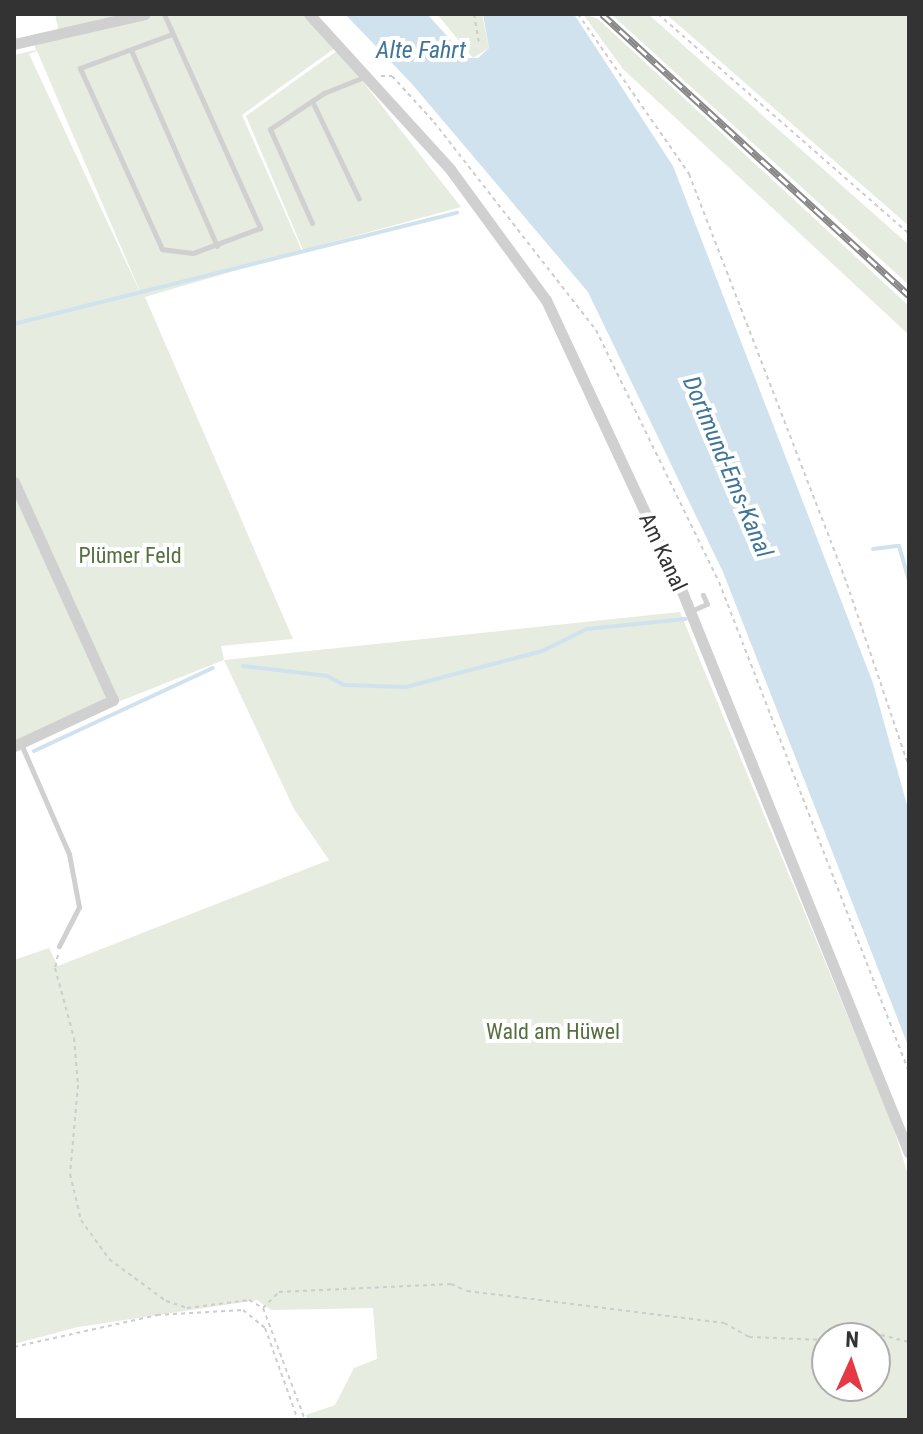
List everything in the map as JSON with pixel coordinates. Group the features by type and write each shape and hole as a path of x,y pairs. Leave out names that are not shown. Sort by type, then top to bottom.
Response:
{"street":[{"path":"14,44 145,14"},
{"name":"Am Kanal","path":"309,14 450,169 546,300 690,611 909,1153"},
{"path":"14,482 113,700 17,745"}],"lane":[{"path":"164,14 260,228 193,253 162,249 80,68 172,34"},
{"path":"131,50 217,246"},
{"path":"312,223 270,129 365,76"},
{"path":"313,103 359,199"},
{"path":"690,611 707,604 703,595"},
{"path":"17,745 69,854 79,907 59,946"}],"path":[{"path":"474,14 479,43"},
{"path":"578,14 689,174 847,584 909,767"},
{"path":"658,14 909,234"},
{"path":"365,76 392,76 398,82 483,181 596,330 726,598 909,1072"},
{"path":"707,604 726,598"},
{"path":"59,946 55,968 74,1038 78,1085 70,1174 81,1220 109,1259 150,1291 187,1308 249,1300 263,1308 305,1420"},
{"path":"263,1308 279,1292 451,1284 467,1291 724,1323 749,1337 811,1339"},
{"path":"187,1308 191,1315"},
{"path":"14,1347 78,1329 157,1315 243,1310 255,1315 265,1328 298,1420"}],"green space":[{"name":"Plümer Feld","path":"55,14 307,14 335,48 242,115 302,251 145,297 293,639 221,646 224,660 14,743 14,55 36,50 32,39 59,32","holes":["37,51 139,289 139,290 29,54"]},
{"path":"437,14 482,14 489,48 473,58"},
{"path":"583,14 598,19 909,306 909,335 623,69"},
{"path":"611,14 648,14 909,245 909,285"},
{"path":"666,14 909,14 909,226"},
{"path":"338,50 461,207 303,250 246,116"},
{"name":"Wald am Hüwel","path":"680,612 892,1123 909,1178 909,1420 308,1420 306,1415 335,1405 354,1368 377,1359 373,1308 271,1310 257,1300 78,1327 14,1344 14,960 49,948 58,966 329,860 294,809 224,660"}],"water":[{"path":"345,14 427,14 467,58 478,58 489,48 483,14 574,14 673,166 873,683 909,812 909,1048 723,572 588,292 412,84"}],"waterway":[{"path":"14,324 457,213"},
{"path":"873,549 899,546 909,580"},
{"path":"243,666 327,676 344,685 406,687 542,651 587,629 685,619"},
{"path":"34,751 213,668"}],"railway":[{"path":"602,14 909,295"}],"water label":[{"name":"Alte Fahrt","path":"421,51"},
{"name":"Dortmund-Ems-Kanal","path":"727,467"}]}
